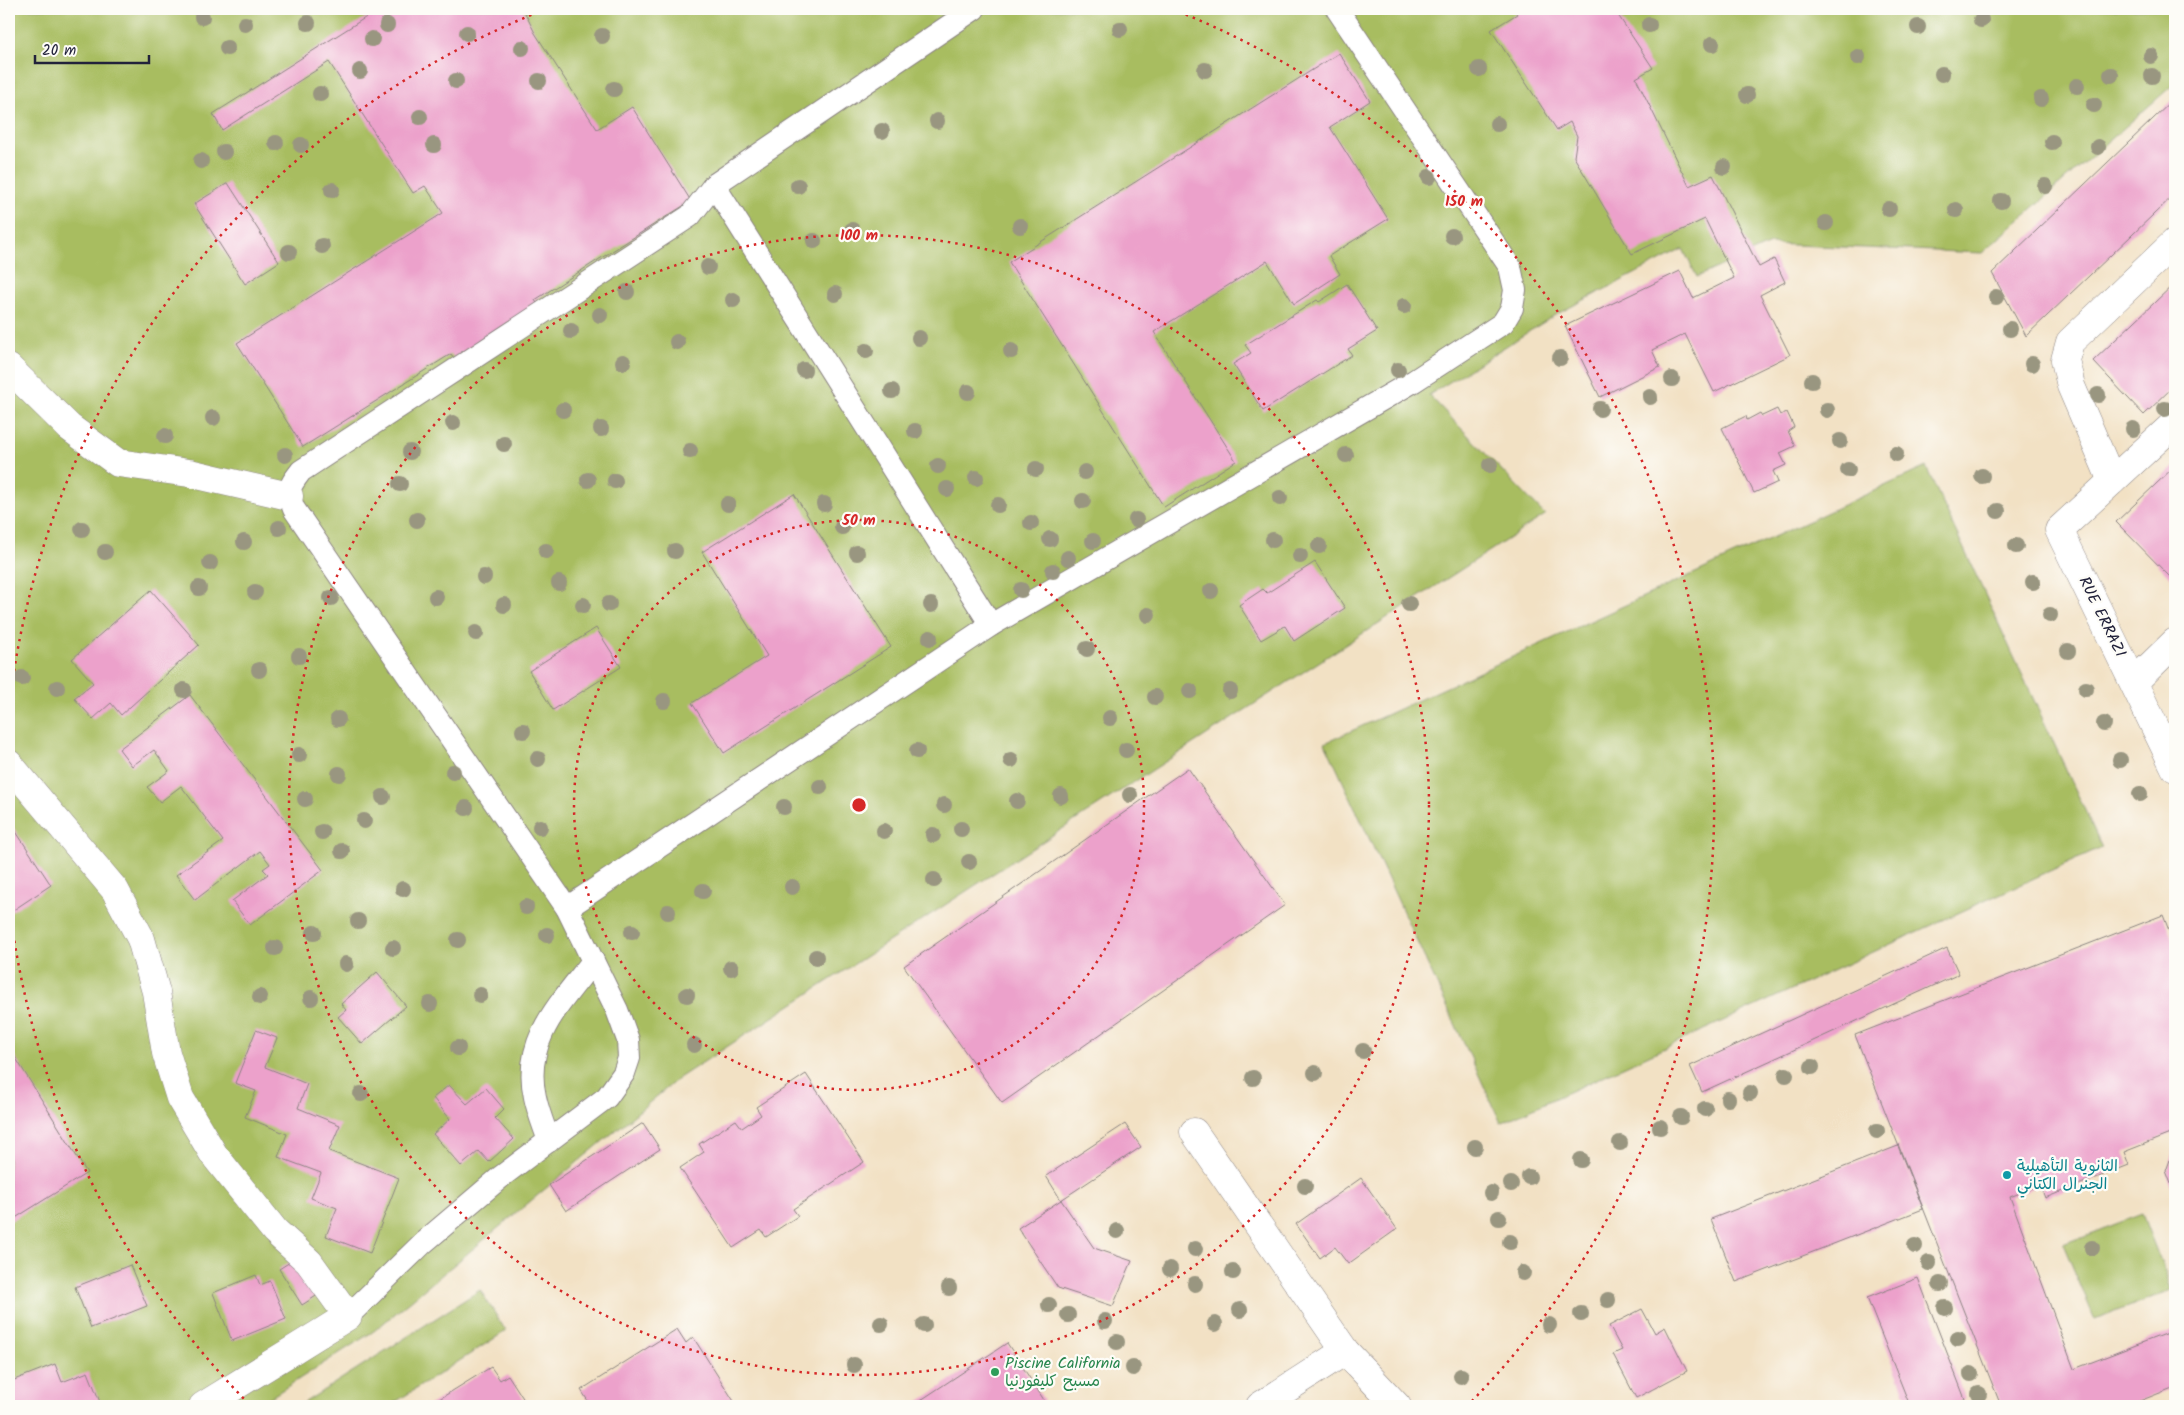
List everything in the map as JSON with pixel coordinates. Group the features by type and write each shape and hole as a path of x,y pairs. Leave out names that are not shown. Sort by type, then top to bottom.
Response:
{"street":[{"path":"2112,481 2071,386 2064,360 2070,342 2175,242"},
{"path":"9,368 70,427 118,463 189,473 289,496"},
{"name":"RUE ERRAZI","path":"2175,423 2060,530 2175,768"},
{"path":"2134,682 2175,642"},
{"path":"9,764 115,890 141,939 156,992 166,1053 180,1098 214,1155 275,1231 308,1262 348,1316 203,1406"},
{"path":"1194,1132 1345,1351 1397,1406"},
{"path":"1260,1406 1345,1351"}],"lane":[{"path":"348,1316 423,1243 502,1176 606,1097 624,1073 629,1058 628,1040 617,1010 567,908 294,509 289,496 290,485 301,471 690,216 714,185 974,9"},
{"path":"567,908 991,626 1414,381 1503,323 1512,308 1515,290 1510,266 1337,9"},
{"path":"714,185 991,626"},
{"path":"549,1141 535,1096 532,1067 536,1045 552,1015 593,961"}],"green space":[{"path":"9,9 2175,9 2175,83 1982,253 1770,244 1697,277 1683,249 1555,315 1429,395 1545,515 679,1078 374,1331 257,1406 9,1406"},
{"path":"1926,467 2102,847 1501,1123 1325,743"},
{"path":"2142,1214 2172,1290 2095,1320 2063,1244"},
{"path":"480,1290 506,1331 389,1406 299,1406"}],"building":[{"path":"379,9 523,9 535,33 597,129 632,107 691,201 535,300 538,305 454,358 451,354 303,447 237,343 443,213 425,186 413,193 329,62 222,130 213,114"},
{"path":"1513,9 1614,9 1653,68 1636,78 1689,186 1713,175 1759,267 1774,259 1785,282 1760,295 1790,355 1714,392 1685,334 1652,350 1660,367 1600,397 1565,326 1680,271 1693,298 1734,278 1705,219 1632,254 1574,157 1577,136 1570,122 1557,130 1491,30 1517,14"},
{"path":"1339,53 1370,101 1330,127 1388,219 1329,256 1340,274 1294,304 1267,261 1154,332 1236,461 1164,507 1009,262"},
{"path":"2175,98 2175,194 2026,336 1992,273"},
{"path":"228,183 279,262 245,284 194,204"},
{"path":"2175,283 2175,385 2144,415 2093,361"},
{"path":"1347,284 1377,331 1348,349 1352,355 1263,411 1233,364 1251,353 1245,345 1317,300 1319,302"},
{"path":"1777,409 1780,415 1787,412 1794,427 1788,431 1795,446 1780,453 1786,465 1773,471 1778,482 1754,493 1722,428 1746,416 1747,420 1760,413 1762,416"},
{"path":"2175,466 2175,572 2170,577 2116,522"},
{"path":"794,494 891,647 724,753 692,703 767,656 702,552"},
{"path":"1315,562 1345,608 1294,641 1285,626 1261,640 1239,605 1263,589 1267,593"},
{"path":"151,590 199,645 121,715 111,703 93,719 74,698 93,683 72,659"},
{"path":"596,628 621,667 553,710 529,671"},
{"path":"190,695 323,870 250,925 232,901 268,874 263,869 270,864 260,851 195,900 176,875 223,841 181,786 160,802 147,787 169,771 154,750 132,766 119,749"},
{"path":"1188,768 1285,905 1002,1103 904,966"},
{"path":"9,821 51,885 9,913"},
{"name":"الثانوية التأهيلية الجنرال الكتاني","path":"2163,915 2175,946 2175,1132 2124,1152 2129,1165 2045,1198 2040,1185 2010,1197 2074,1369 2175,1330 2175,1387 2127,1406 2089,1406 2088,1404 2083,1406 2001,1406 1855,1035"},
{"path":"1947,948 1959,974 1702,1092 1690,1066"},
{"path":"377,972 406,1006 362,1044 338,1017 346,1010 341,1004"},
{"path":"256,1030 277,1038 265,1067 307,1084 298,1108 340,1125 329,1151 399,1178 370,1253 326,1236 337,1208 311,1198 321,1173 278,1157 287,1134 245,1117 256,1091 235,1083"},
{"path":"9,1047 87,1173 9,1222"},
{"path":"806,1074 864,1162 793,1209 798,1216 766,1237 761,1230 733,1248 680,1168 704,1152 699,1144 736,1120 742,1128 761,1115 756,1107"},
{"path":"449,1085 467,1104 486,1088 504,1109 495,1118 514,1139 489,1162 479,1151 461,1166 433,1134 450,1119 433,1098"},
{"path":"643,1123 660,1149 566,1211 549,1185"},
{"path":"1125,1124 1141,1147 1061,1200 1046,1176"},
{"path":"1898,1146 1923,1209 1736,1282 1711,1219"},
{"name":"الثانوية التأهيلية الجنرال الكتاني","path":"2175,1146 2175,1194 2166,1171"},
{"path":"1361,1178 1397,1229 1348,1264 1335,1247 1320,1258 1296,1224"},
{"path":"1061,1200 1094,1248 1132,1261 1113,1306 1058,1288 1018,1228"},
{"path":"298,1257 321,1293 302,1305 279,1269"},
{"path":"130,1265 147,1306 91,1328 75,1287"},
{"path":"256,1275 260,1285 270,1281 286,1319 232,1341 213,1293"},
{"path":"1918,1278 1965,1399 1950,1406 1910,1406 1867,1298"},
{"path":"1642,1309 1655,1333 1665,1327 1687,1371 1636,1398 1613,1354 1622,1350 1609,1326"},
{"path":"677,1329 686,1343 693,1337 737,1406 585,1406 590,1404 581,1390"},
{"name":"Piscine California مسبح كليفورنيا","path":"1007,1343 1044,1400 1035,1406 912,1406"},
{"path":"55,1364 62,1382 88,1372 100,1402 89,1406 9,1406 9,1382"},
{"path":"491,1367 500,1380 508,1375 528,1406 428,1406"}],"place":[{"name":"الثانوية التأهيلية الجنرال الكتاني","path":"2007,1175"},
{"name":"Piscine California مسبح كليفورنيا","path":"995,1372"}]}
